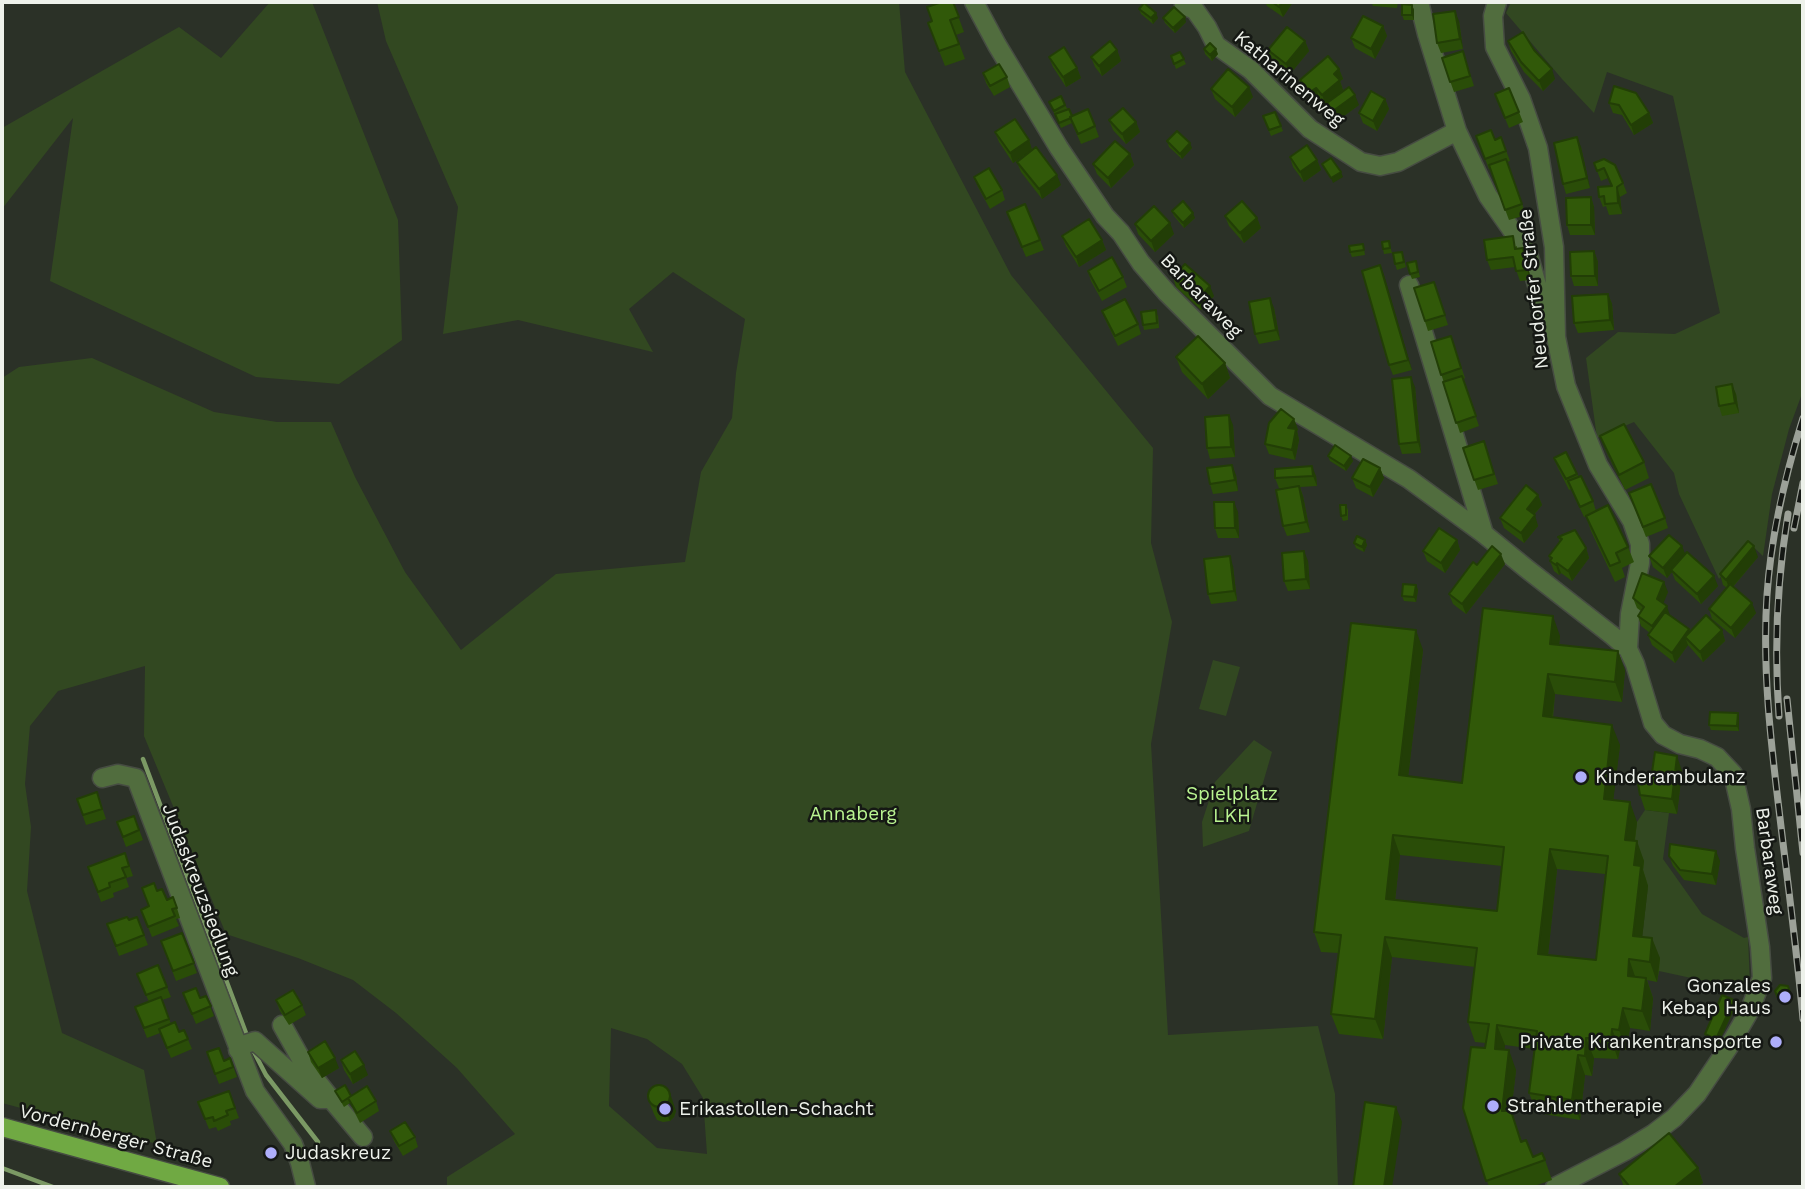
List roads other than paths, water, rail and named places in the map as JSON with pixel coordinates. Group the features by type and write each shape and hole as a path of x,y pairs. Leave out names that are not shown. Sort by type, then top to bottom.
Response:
{"main road":[{"name":"Vordernberger Straße","path":"2,1127 220,1187"}],"street":[{"name":"Barbaraweg","path":"974,2 1059,148 1105,216 1167,293 1270,396 1409,479 1484,534 1628,649 1653,723 1663,735 1717,757 1733,774 1741,809 1760,947 1762,978 1750,1010 1698,1094 1674,1118 1644,1140 1555,1187"},
{"path":"1419,2 1457,131 1488,196 1528,253 1542,303 1556,337"},
{"name":"Neudorfer Straße","path":"1497,2 1493,16 1495,47 1521,99 1538,148 1555,247 1556,337 1566,386 1598,465 1632,521 1640,544 1640,563 1630,614 1628,649"},
{"name":"Katharinenweg","path":"1184,5 1195,10 1216,45 1251,70 1310,129 1361,162 1380,166 1398,162 1457,131"},
{"path":"1409,285 1484,534"},
{"name":"Judaskreuzsiedlung","path":"102,778 118,774 136,778 245,1046 255,1091 293,1144 306,1187"},
{"name":"Judaskreuzsiedlung","path":"282,1025 305,1066 363,1137"},
{"name":"Judaskreuzsiedlung","path":"245,1046 320,1099 331,1099"}],"waterway":[{"path":"143,759 246,1033"},
{"path":"254,1052 266,1075 318,1142"},
{"path":"2,1168 53,1187"}],"railway":[{"path":"1803,418 1775,527 1766,623 1771,734 1803,1019"},
{"path":"1794,528 1803,483"},
{"path":"1779,716 1778,615 1788,514"},
{"path":"1787,699 1803,853"}],"place":[{"name":"Kinderambulanz","path":"1581,777"},
{"name":"Gonzales Kebap Haus","path":"1785,997"},
{"name":"Private Krankentransporte","path":"1776,1042"},
{"name":"Strahlentherapie","path":"1493,1106"},
{"name":"Erikastollen-Schacht","path":"665,1109"},
{"name":"Judaskreuz","path":"271,1153"}],"park label":[{"name":"Spielplatz LKH","path":"1232,805"},
{"name":"Annaberg","path":"853,814"}]}
